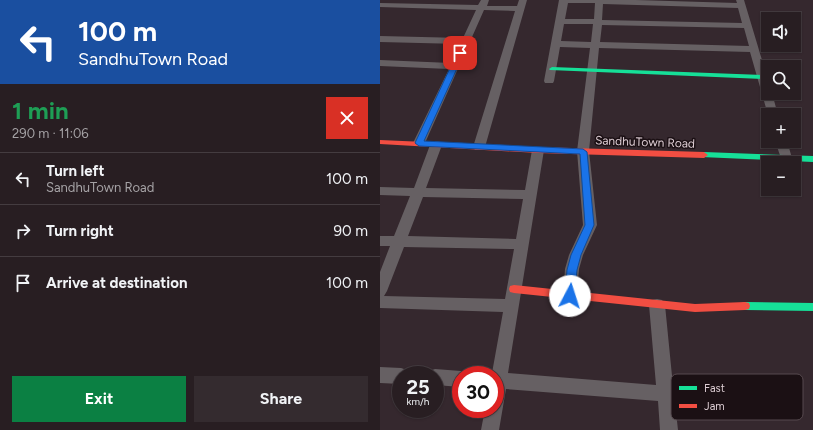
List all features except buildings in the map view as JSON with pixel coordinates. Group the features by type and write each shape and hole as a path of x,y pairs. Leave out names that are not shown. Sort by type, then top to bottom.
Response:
{"street":[{"path":"549,81 564,0 741,3 761,70"},
{"path":"570,296 572,270 576,255 590,225 583,152 599,1"},
{"path":"380,4 522,4 479,147"},
{"path":"419,143 483,4"},
{"path":"560,21 748,26"},
{"path":"380,38 466,41"},
{"path":"556,44 755,50"},
{"path":"380,63 455,66"},
{"path":"552,69 761,77"},
{"name":"SandhuTown Road","path":"380,142 583,152 761,157"},
{"path":"380,291 436,145"},
{"path":"500,366 512,306 538,150"},
{"name":"SandhuTown Road","path":"801,159 813,159"},
{"path":"380,191 531,195"},
{"path":"380,241 522,244"},
{"path":"514,288 570,296 696,308 750,306 813,307"},
{"path":"380,302 512,306"},
{"path":"657,305 669,430"},
{"path":"380,375 392,376"},
{"path":"504,381 671,395"},
{"path":"490,430 492,418"}],"traffic: fast":[{"path":"552,69 761,77"},
{"path":"704,155 813,159"},
{"path":"745,306 813,307"}],"traffic: jam":[{"path":"380,142 538,150 704,155"},
{"path":"514,289 695,308 745,306"}],"route":[{"path":"460,53 419,143 583,152 590,225 576,255 572,270 570,296"}]}
